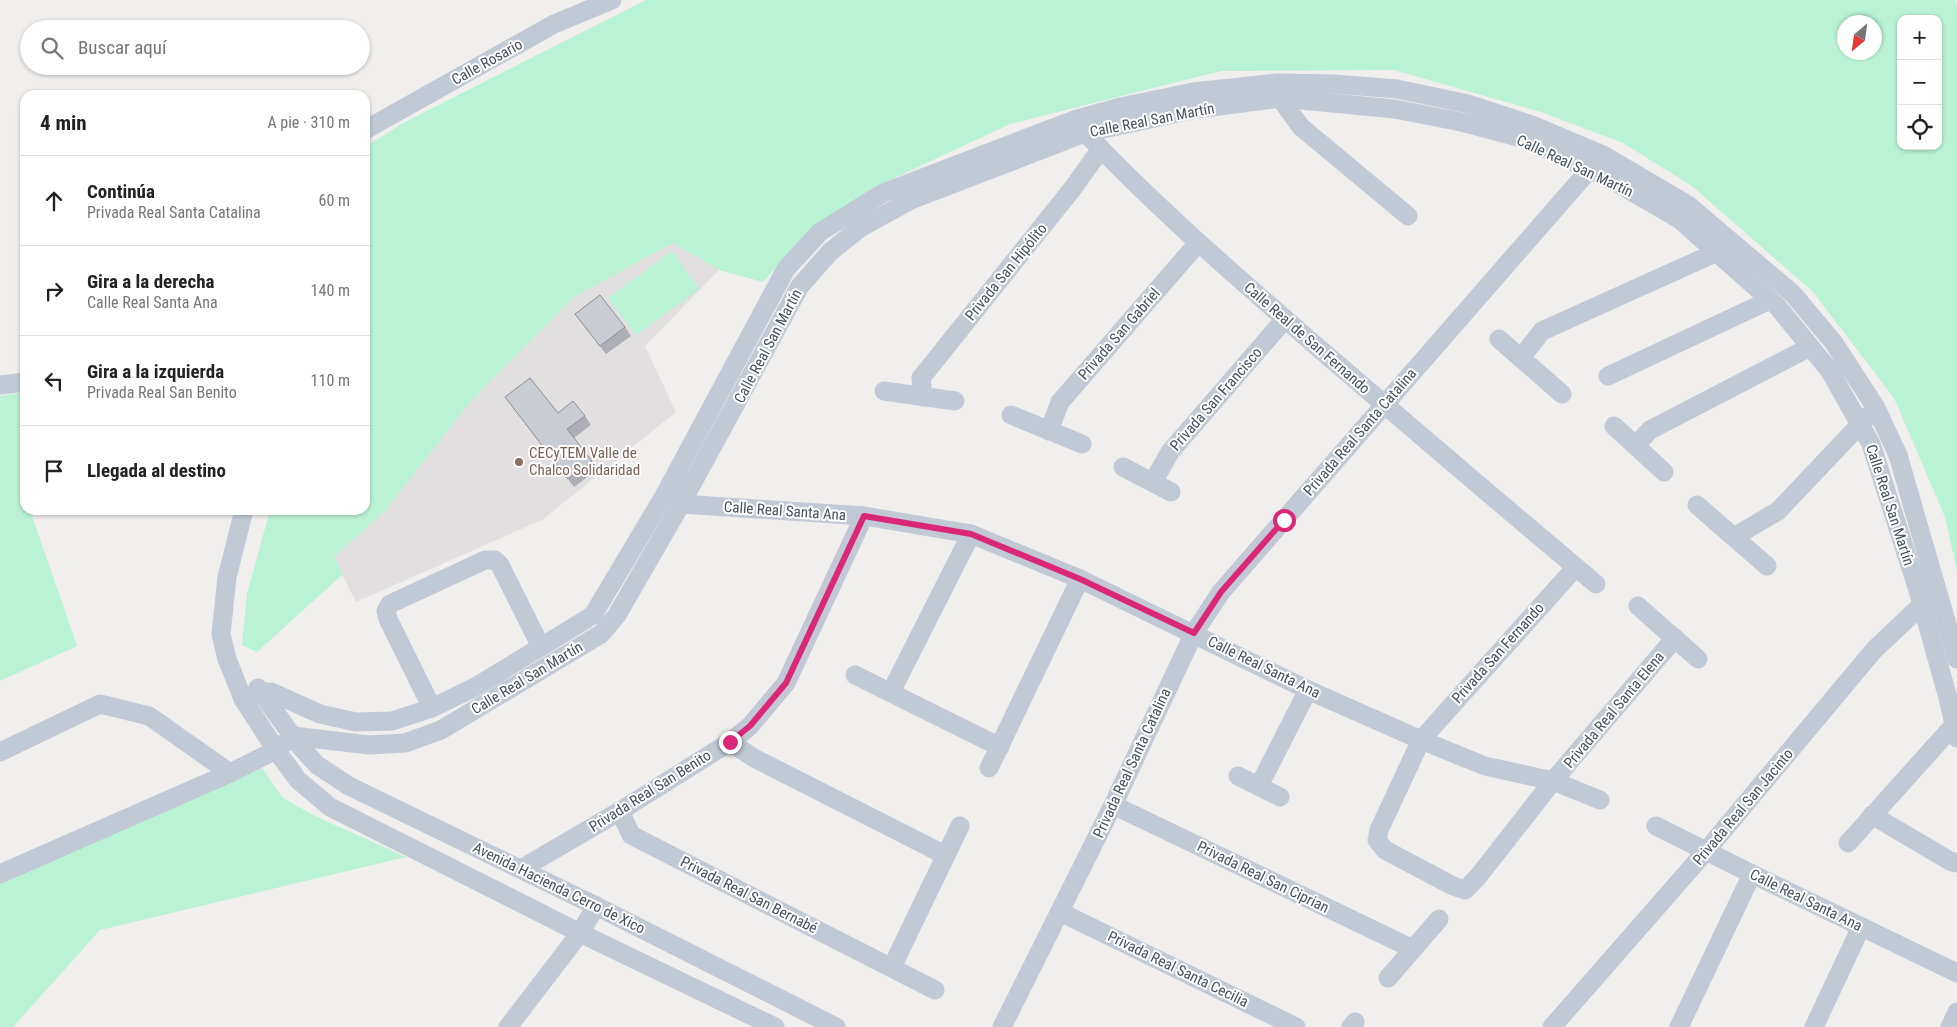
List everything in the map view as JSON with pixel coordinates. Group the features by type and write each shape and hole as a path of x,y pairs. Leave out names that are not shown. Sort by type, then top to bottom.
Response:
{"street":[{"name":"Calle Rosario","path":"370,127 554,24 612,0"},
{"name":"Calle Real San Martín","path":"293,736 369,745 405,743 441,730 601,634 618,615 682,504 800,286 830,252 860,228 911,200 1080,127 1121,107 1193,92 1277,83 1334,84 1397,89 1468,104 1532,124 1603,154 1688,205 1793,294 1834,344 1876,408 1898,455 1957,658"},
{"name":"Calle Real San Martín","path":"261,692 271,692 320,714 356,722 392,721 432,708 475,687 541,648 593,614 664,496 786,269 820,232 883,193 1080,127 1280,98 1395,109 1461,122 1526,139 1617,183 1679,219 1777,306 1830,371 1871,444 1922,604 1948,698 1955,732"},
{"path":"1280,98 1302,127 1408,216"},
{"name":"Calle Real de San Fernando","path":"1080,127 1100,150 1198,243 1596,584"},
{"name":"Privada San Hipólito","path":"923,397 921,378 1073,188 1100,150"},
{"name":"Privada Real Santa Catalina","path":"1005,1026 1194,633 1221,592 1603,154"},
{"name":"Privada San Gabriel","path":"1049,431 1060,402 1198,243"},
{"path":"1521,358 1542,331 1717,252"},
{"path":"1608,376 1770,300"},
{"name":"Privada San Francisco","path":"1153,482 1170,452 1286,319"},
{"path":"1499,339 1562,394"},
{"path":"1636,445 1650,430 1810,347"},
{"path":"0,385 20,383"},
{"path":"884,391 954,401"},
{"path":"1734,537 1778,511 1876,408"},
{"path":"1010,415 1082,444"},
{"path":"1614,426 1664,472"},
{"path":"1123,467 1171,492"},
{"name":"Calle Real Santa Ana","path":"664,496 682,504 864,516 971,534 1080,579 1308,690 1421,740 1485,766 1553,781 1600,800"},
{"path":"1697,505 1768,566"},
{"name":"Avenida Hacienda Cerro de Xico","path":"243,515 227,577 221,634 227,659 243,699 298,780 330,807 580,933 775,1027"},
{"name":"Privada Real San Benito","path":"521,869 620,811 730,742 750,726 786,683 864,516"},
{"path":"891,692 971,534"},
{"path":"432,708 388,619 386,611 390,604 485,560 494,560 500,565 541,648"},
{"name":"Privada San Fernando","path":"1553,781 1477,878 1465,890 1453,886 1385,850 1377,840 1379,830 1421,740 1576,567"},
{"path":"989,768 1080,579"},
{"name":"Privada Real San Jacinto","path":"1552,1027 1706,851 1874,650 1938,591"},
{"path":"1638,606 1698,659"},
{"name":"Privada Real Santa Elena","path":"1553,781 1675,638"},
{"name":"Avenida Hacienda Cerro de Xico","path":"227,659 261,692 316,765 349,786 596,906 836,1027"},
{"path":"855,675 1000,747"},
{"path":"1259,786 1308,690"},
{"path":"243,699 261,692"},
{"path":"0,752 100,704 150,716 230,773"},
{"path":"1848,843 1955,732"},
{"path":"0,874 230,773 276,750 293,736"},
{"path":"730,742 754,758 945,855"},
{"path":"1238,776 1280,797"},
{"name":"Privada Real San Ciprian","path":"1113,804 1413,949"},
{"name":"Privada Real San Bernabé","path":"620,811 632,835 935,990"},
{"path":"1872,816 1950,861 1957,863"},
{"path":"892,967 960,826"},
{"name":"Calle Real Santa Ana","path":"1656,826 1957,973"},
{"path":"1679,1027 1752,874"},
{"path":"508,1027 580,933 596,906"},
{"name":"Privada Real Santa Cecilia","path":"1060,912 1296,1027"},
{"path":"1388,978 1439,919"},
{"path":"1814,1027 1861,927"},
{"path":"1950,1027 1957,1012"}],"shaded area":[{"name":"CECyTEM Valle de Chalco Solidaridad","path":"673,243 719,270 645,346 676,412 542,520 356,602 334,557 384,512 470,402 575,296"}],"green space":[{"path":"646,0 1955,0 1957,5 1957,571 1945,517 1894,398 1813,292 1692,186 1623,143 1541,112 1394,70 1221,71 1010,124 884,183 813,226 763,282 719,270 673,243 575,296 470,402 384,512 334,557 343,574 257,652 242,645 247,594 269,515 370,515 370,144 403,123"},
{"path":"672,251 699,289 636,335 608,298"},
{"path":"20,393 20,515 32,515 77,646 0,681 0,396"},
{"path":"262,768 283,798 315,816 406,857 100,930 13,1027 0,1027 0,880"}],"building":[{"path":"600,295 625,327 600,346 575,314"},
{"path":"530,378 558,413 573,401 585,416 567,429 592,461 568,479 505,397"}],"place":[{"name":"CECyTEM Valle de Chalco Solidaridad","path":"519,462"}],"route":[{"path":"730,742 750,726 786,683 864,516 971,534 1080,579 1194,633 1221,592 1284,520"}]}
